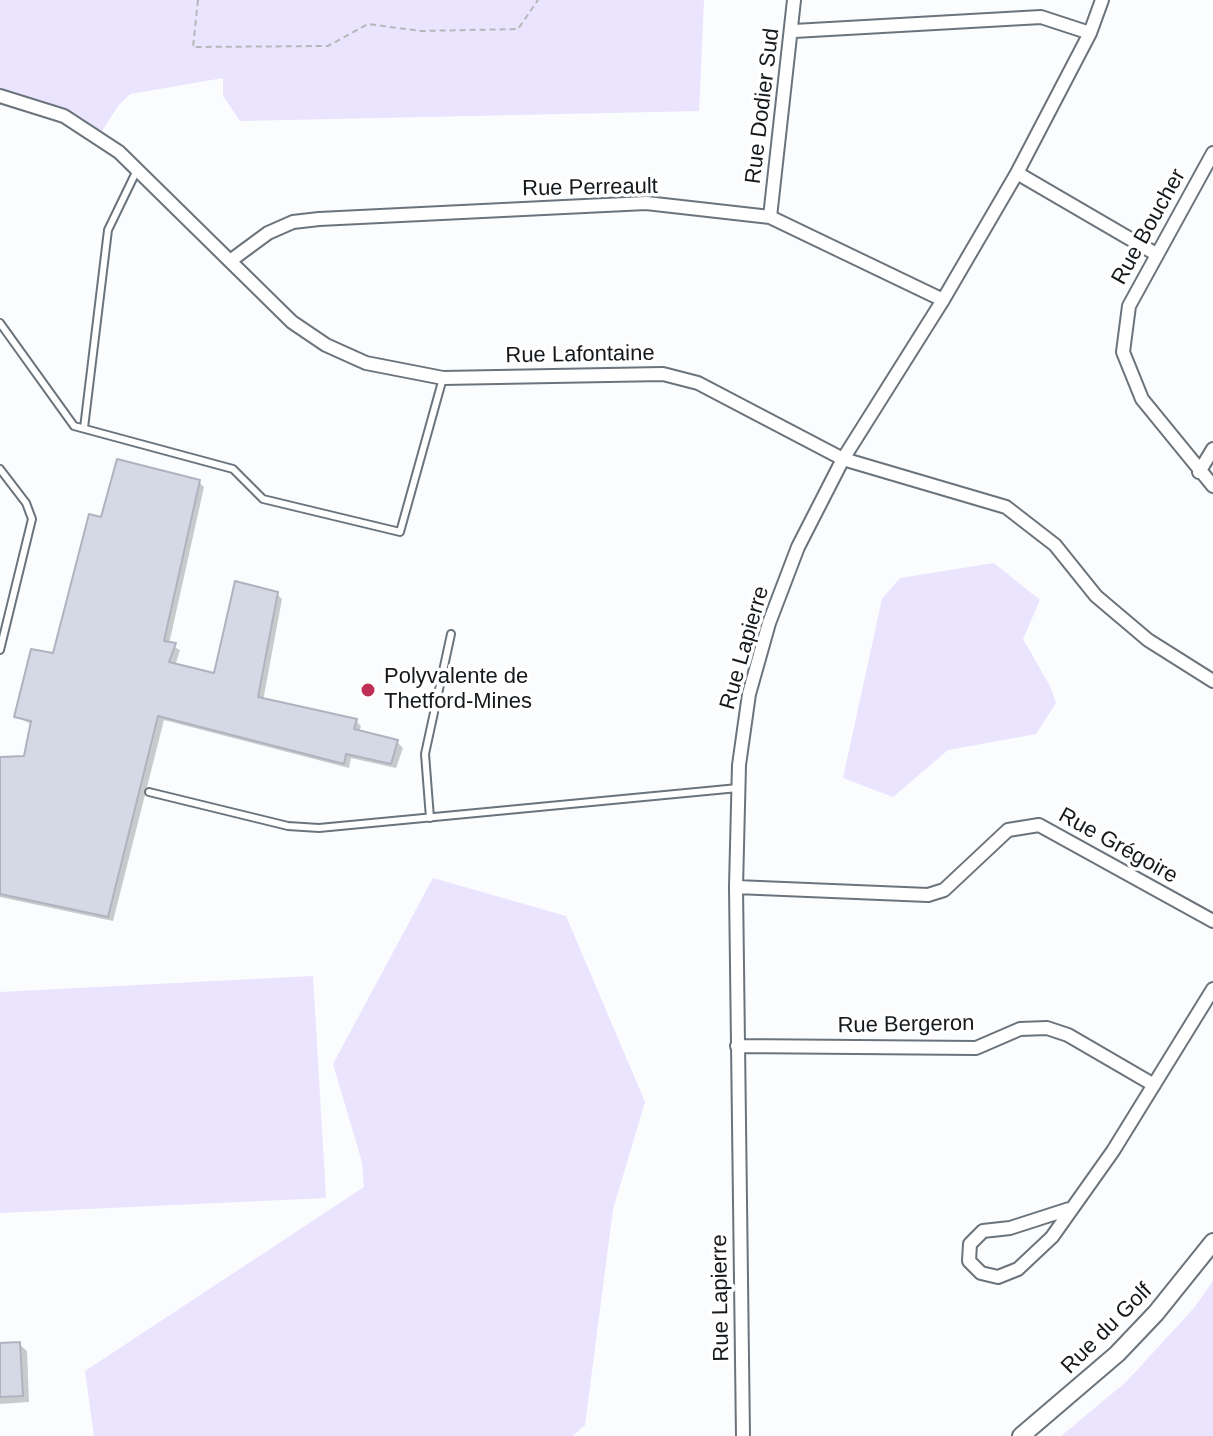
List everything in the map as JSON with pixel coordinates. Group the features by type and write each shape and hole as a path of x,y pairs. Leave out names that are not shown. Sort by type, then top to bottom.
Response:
{"street":[{"name":"Rue Dodier Sud","path":"770,217 794,31 794,0"},
{"name":"Rue Lapierre","path":"743,1436 736,887 738,788 749,694 769,623 798,547 843,459 943,300 1017,173 1090,33 1102,0"},
{"path":"794,31 1041,17 1090,33"},
{"name":"Rue Lafontaine","path":"0,96 64,116 98,137 137,170 292,322 326,345 378,367 443,378 663,374 726,395 843,459 1006,507 1055,545 1096,596 1148,640 1213,681"},
{"name":"Rue Boucher","path":"1213,153 1129,306 1123,352 1142,399 1213,486"},
{"path":"1017,173 1156,254"},
{"name":"Rue Perreault","path":"230,261 268,233 293,222 646,203 770,217 943,300"},
{"path":"1199,472 1213,449"},
{"name":"Rue Grégoire","path":"736,887 928,895 944,890 1008,830 1039,825 1213,921"},
{"path":"1069,1209 1010,1228 983,1231 970,1244 969,1261 981,1273 998,1277 1018,1269 1052,1237 1113,1151 1213,989"},
{"name":"Rue Bergeron","path":"737,1046 976,1048 1020,1029 1047,1028 1068,1035 1154,1085"},
{"name":"Rue du Golf","path":"1021,1436 1117,1354 1156,1313 1213,1242"}],"lane":[{"path":"84,428 108,230 137,170"},
{"path":"0,323 74,426 233,469 263,499 400,532 443,378"},
{"path":"0,469 26,503 32,519 0,650"},
{"path":"430,818 426,743 451,634"},
{"path":"149,792 288,826 319,828 738,788"}],"path":[{"path":"198,0 193,47 328,46 368,24 421,31 518,29 538,0"}],"shaded area":[{"path":"0,0 704,0 699,111 240,121 223,96 223,78 130,94 118,106 98,137 64,116 0,96"},
{"path":"994,563 1040,600 1023,639 1051,688 1056,703 1036,734 948,750 893,797 843,778 882,599 900,578"},
{"path":"433,878 566,916 645,1102 613,1209 585,1425 573,1436 94,1436 85,1371 364,1187 362,1162 333,1064"},
{"path":"313,976 326,1198 0,1213 0,992"},
{"path":"1213,1281 1213,1436 1061,1436 1127,1381 1194,1308"}],"building":[{"name":"Polyvalente de Thetford-Mines","path":"117,459 200,480 164,641 176,643 169,662 214,673 235,581 278,592 258,697 357,719 354,729 398,740 391,764 346,754 344,764 158,716 108,917 0,894 0,757 24,756 31,721 14,717 31,649 53,653 89,514 101,517"},
{"path":"20,1342 23,1396 0,1397 0,1343"}],"place":[{"name":"Polyvalente de Thetford-Mines","path":"368,690"}]}
